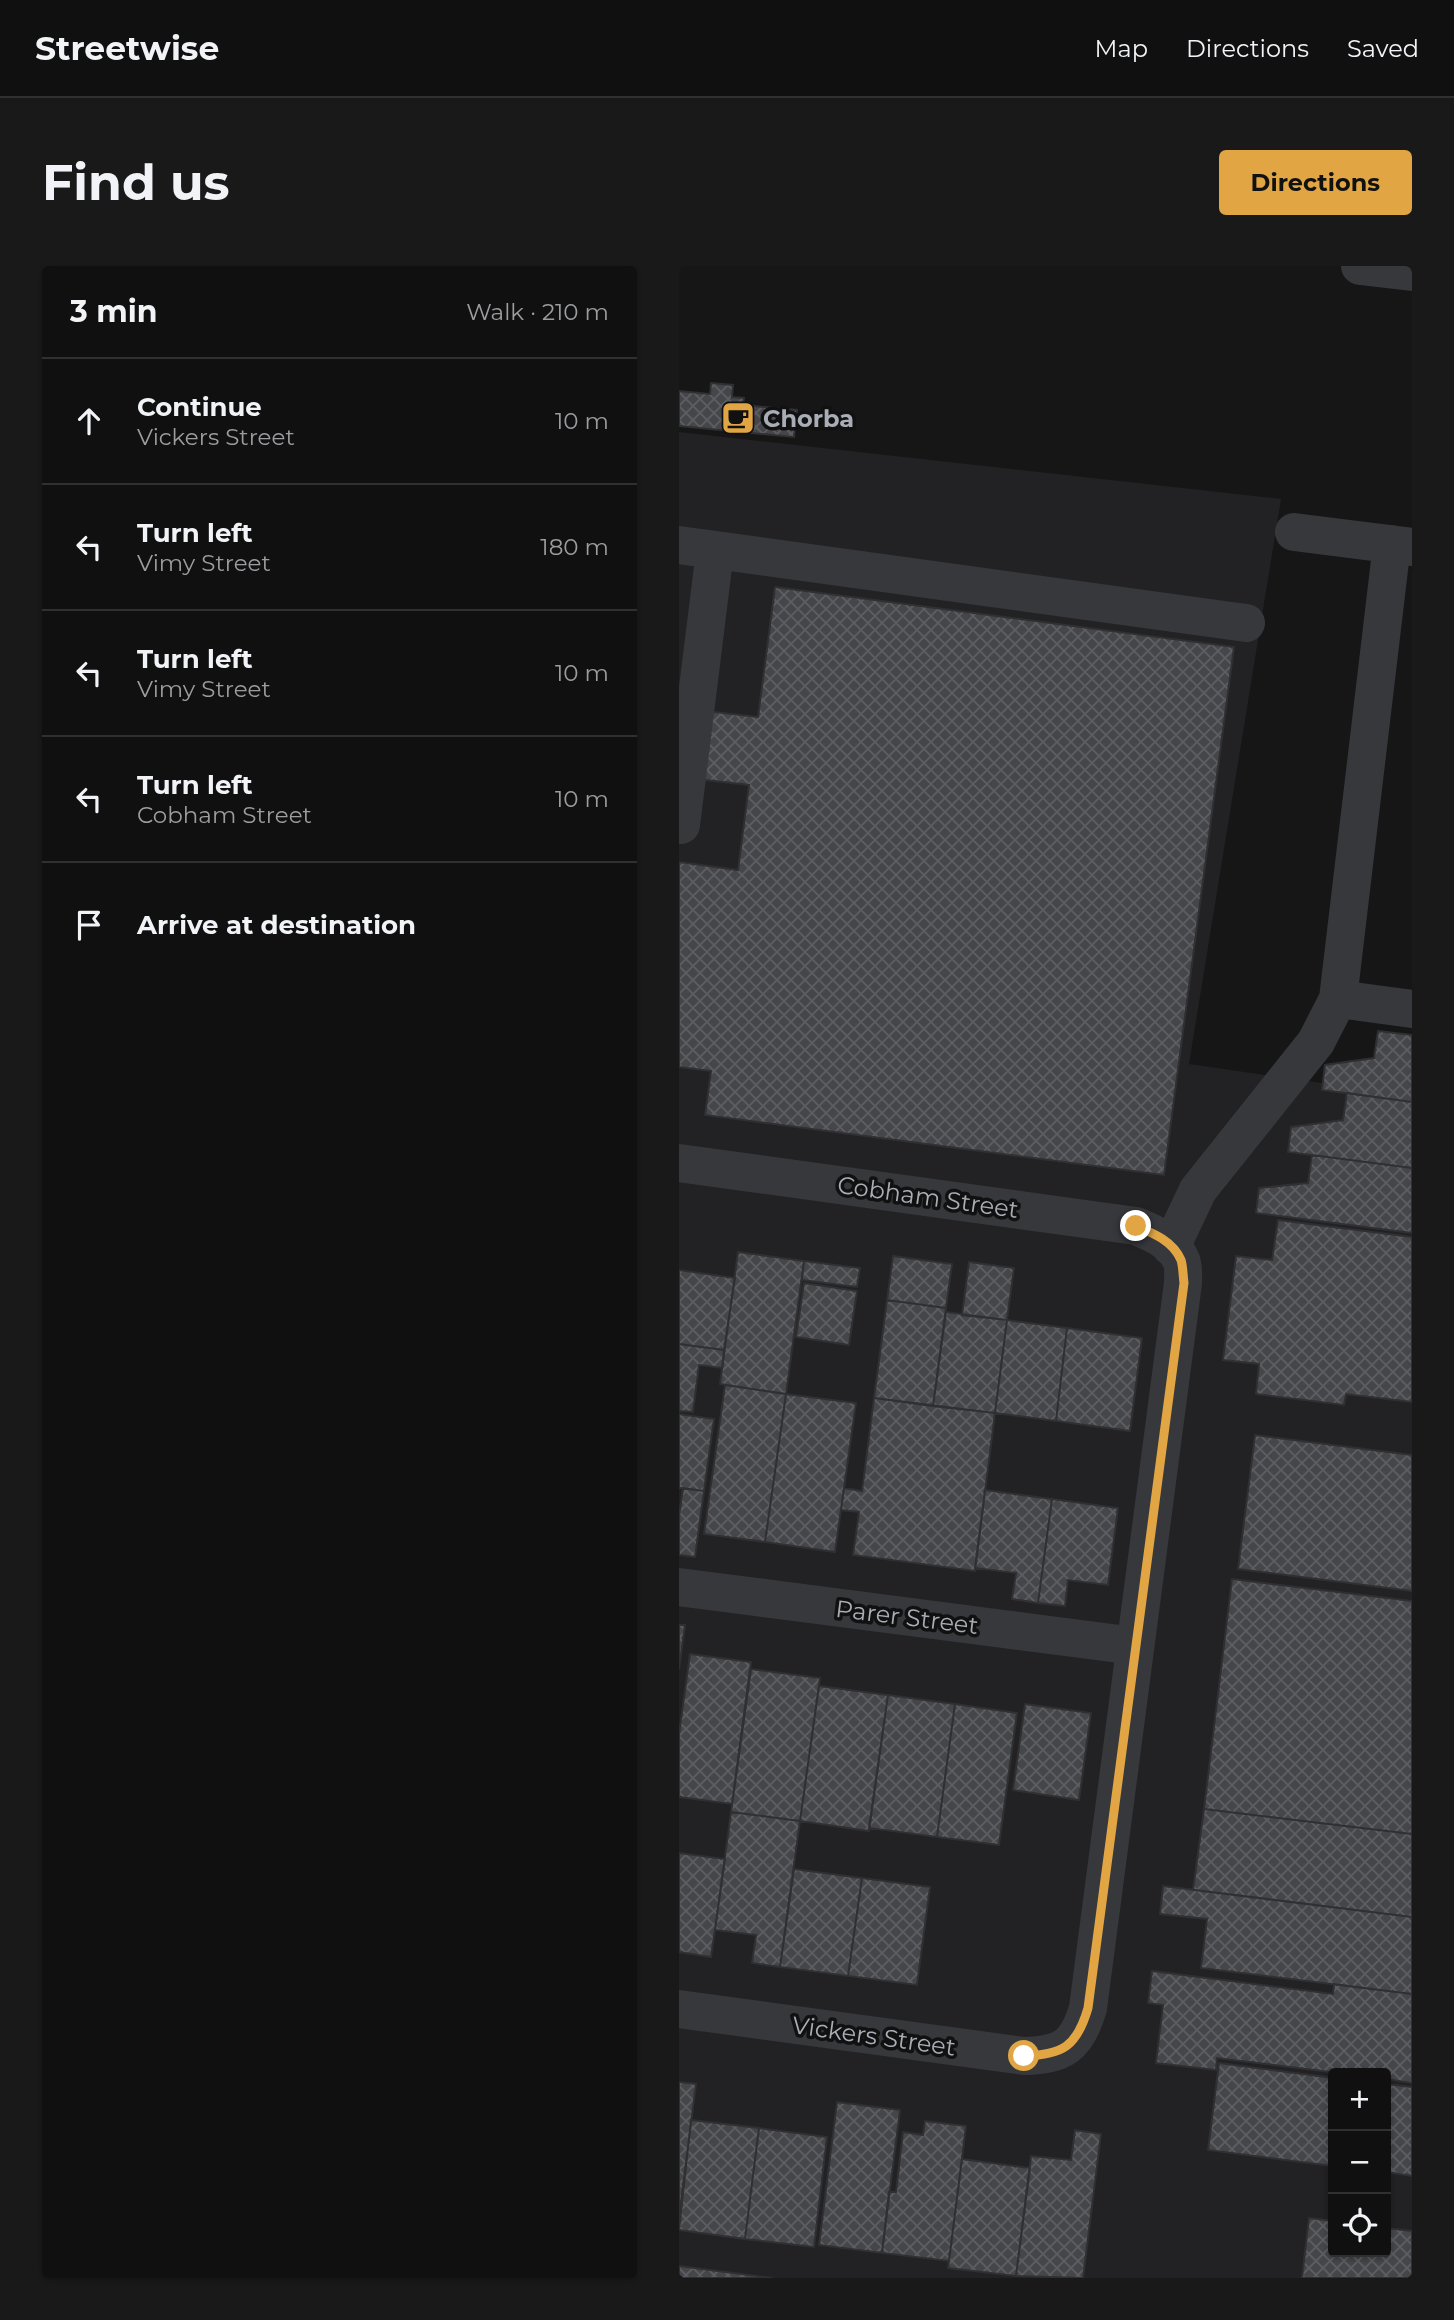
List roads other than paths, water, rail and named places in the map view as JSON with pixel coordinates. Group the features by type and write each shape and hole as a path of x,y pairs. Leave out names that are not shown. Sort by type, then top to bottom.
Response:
{"street":[{"path":"1360,266 1412,272"},
{"path":"1135,1646 1184,1283 1181,1260 1171,1247 1198,1190 1316,1042 1338,999 1402,546 1294,532"},
{"path":"679,824 681,825 697,548 1246,623"},
{"path":"1338,999 1412,1009"},
{"name":"Cobham Street","path":"679,1163 1136,1226 1160,1236 1171,1247"},
{"name":"Parer Street","path":"679,1587 1135,1646"},
{"name":"Vickers Street","path":"679,2009 1024,2056 1047,2056 1067,2048 1082,2029 1088,2008 1135,1646"}],"place":[{"name":"Chorba","path":"738,418"}]}
